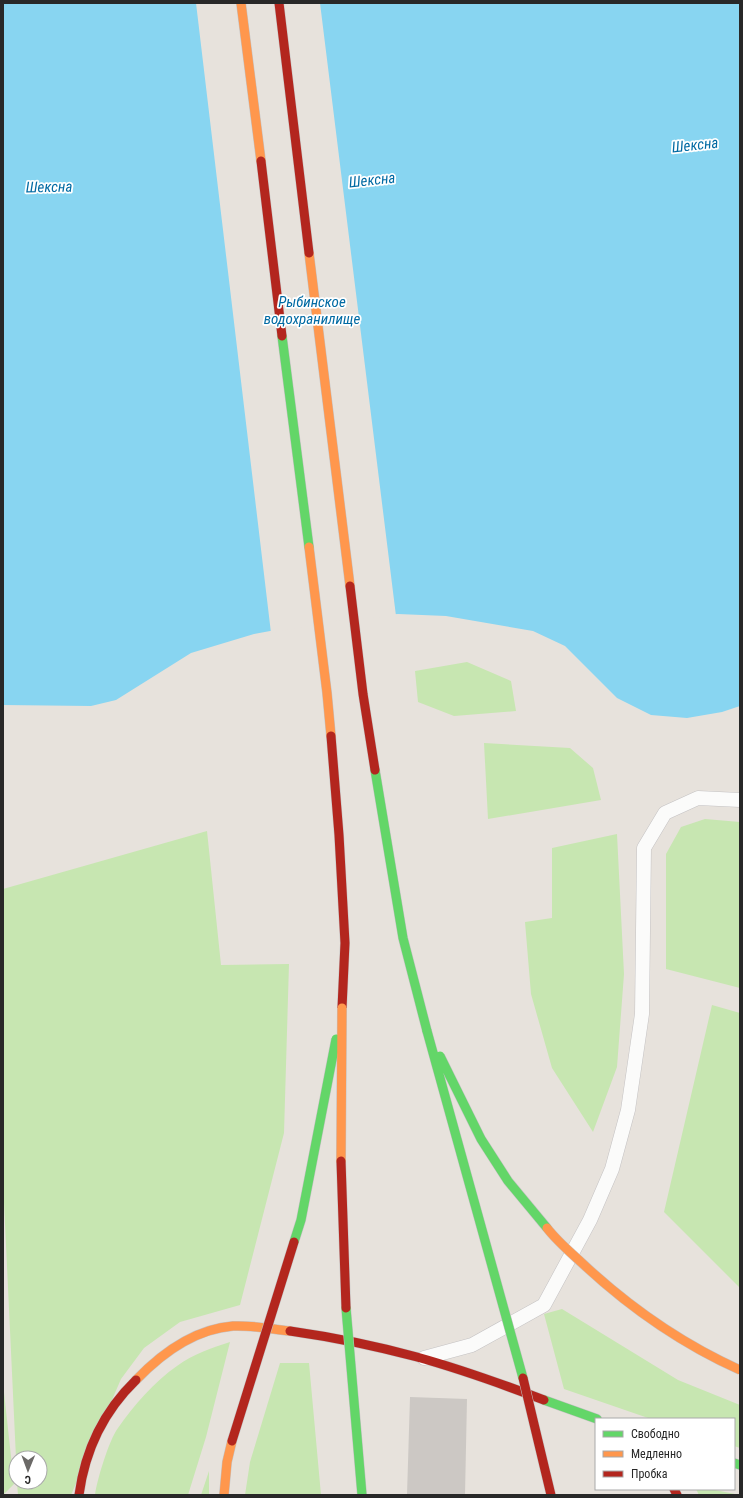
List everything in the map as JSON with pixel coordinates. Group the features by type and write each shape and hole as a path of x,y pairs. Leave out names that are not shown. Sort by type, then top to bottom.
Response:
{"main road":[{"path":"241,3 327,693 339,836 345,943 342,1008 341,1155 346,1304 362,1495"},
{"path":"279,3 363,694 384,832 403,938 427,1031 524,1380 551,1495"},
{"path":"224,1495 227,1462 232,1441 301,1220 342,1008"},
{"path":"427,1031 481,1140 508,1181 552,1235 597,1277 653,1322 709,1356 740,1370"},
{"path":"80,1495 81,1477 94,1437 108,1411 130,1385 165,1353 189,1338 218,1328 250,1326 305,1333 422,1358 492,1381 595,1418"}],"lane":[{"path":"422,1358 472,1345 544,1305 590,1220 609,1176 628,1110 642,1014 644,848 665,813 698,798 740,800"}],"green space":[{"path":"467,662 511,681 516,711 454,716 418,702 415,671"},
{"path":"484,743 570,748 593,768 601,800 488,819"},
{"path":"705,819 740,822 740,988 666,969 666,854 681,827"},
{"path":"207,831 221,965 289,964 284,1133 240,1305 180,1322 144,1348 121,1379 71,1495 18,1495 18,1490 48,1490 48,1450 16,1450 3,1181 3,889"},
{"path":"617,834 624,974 617,1067 593,1132 552,1068 531,994 525,922 552,918 552,848"},
{"path":"712,1005 740,1013 740,1288 664,1212"},
{"path":"562,1309 678,1380 740,1405 740,1448 735,1446 735,1418 648,1418 564,1389 544,1314"},
{"path":"230,1342 206,1437 188,1495 95,1495 101,1470 111,1441 118,1428 137,1403 153,1386 183,1362 203,1352"},
{"path":"280,1363 309,1363 321,1495 245,1495 250,1462"},
{"path":"3,1383 10,1450 8,1450 8,1490 3,1495"},
{"path":"209,1471 209,1495 201,1495"},
{"path":"696,1490 715,1490 740,1495 699,1495"}],"water":[{"name":"Рыбинское водохранилище","path":"3,3 740,3 740,706 722,712 687,718 651,715 617,698 565,646 533,631 446,616 398,614 340,618 254,634 191,653 116,700 91,706 3,705"}],"pier":[{"path":"196,3 320,3 396,616 341,620 271,633"}],"building":[{"path":"410,1397 467,1399 465,1495 407,1495"}],"traffic: fast":[{"path":"282,336 309,547"},
{"path":"375,770 403,938 427,1031"},
{"path":"427,1031 523,1378"},
{"path":"294,1242 301,1220 336,1039"},
{"path":"440,1056 481,1139 508,1181 547,1228"},
{"path":"346,1308 362,1495"},
{"path":"544,1400 595,1418"},
{"path":"735,1463 740,1465"}],"traffic: slow":[{"path":"241,3 261,161"},
{"path":"309,253 350,586"},
{"path":"309,547 331,736"},
{"path":"341,1161 342,1008"},
{"path":"547,1228 600,1279 656,1323 697,1348 740,1370"},
{"path":"136,1380 168,1352 192,1337 205,1332 233,1326 290,1331"},
{"path":"224,1495 227,1462 232,1441"}],"traffic: jam":[{"path":"279,3 309,253"},
{"path":"261,161 282,336"},
{"path":"350,586 363,694 375,770"},
{"path":"331,736 339,835 345,943 342,1008"},
{"path":"341,1161 346,1308"},
{"path":"232,1441 294,1242"},
{"path":"290,1331 354,1342 417,1357 481,1377 544,1400"},
{"path":"523,1378 551,1495"},
{"path":"79,1495 86,1463 97,1433 114,1405 136,1380"},
{"path":"674,1490 677,1495"}],"water label":[{"name":"Шексна","path":"695,145"},
{"name":"Шексна","path":"372,180"},
{"name":"Шексна","path":"49,187"}]}
